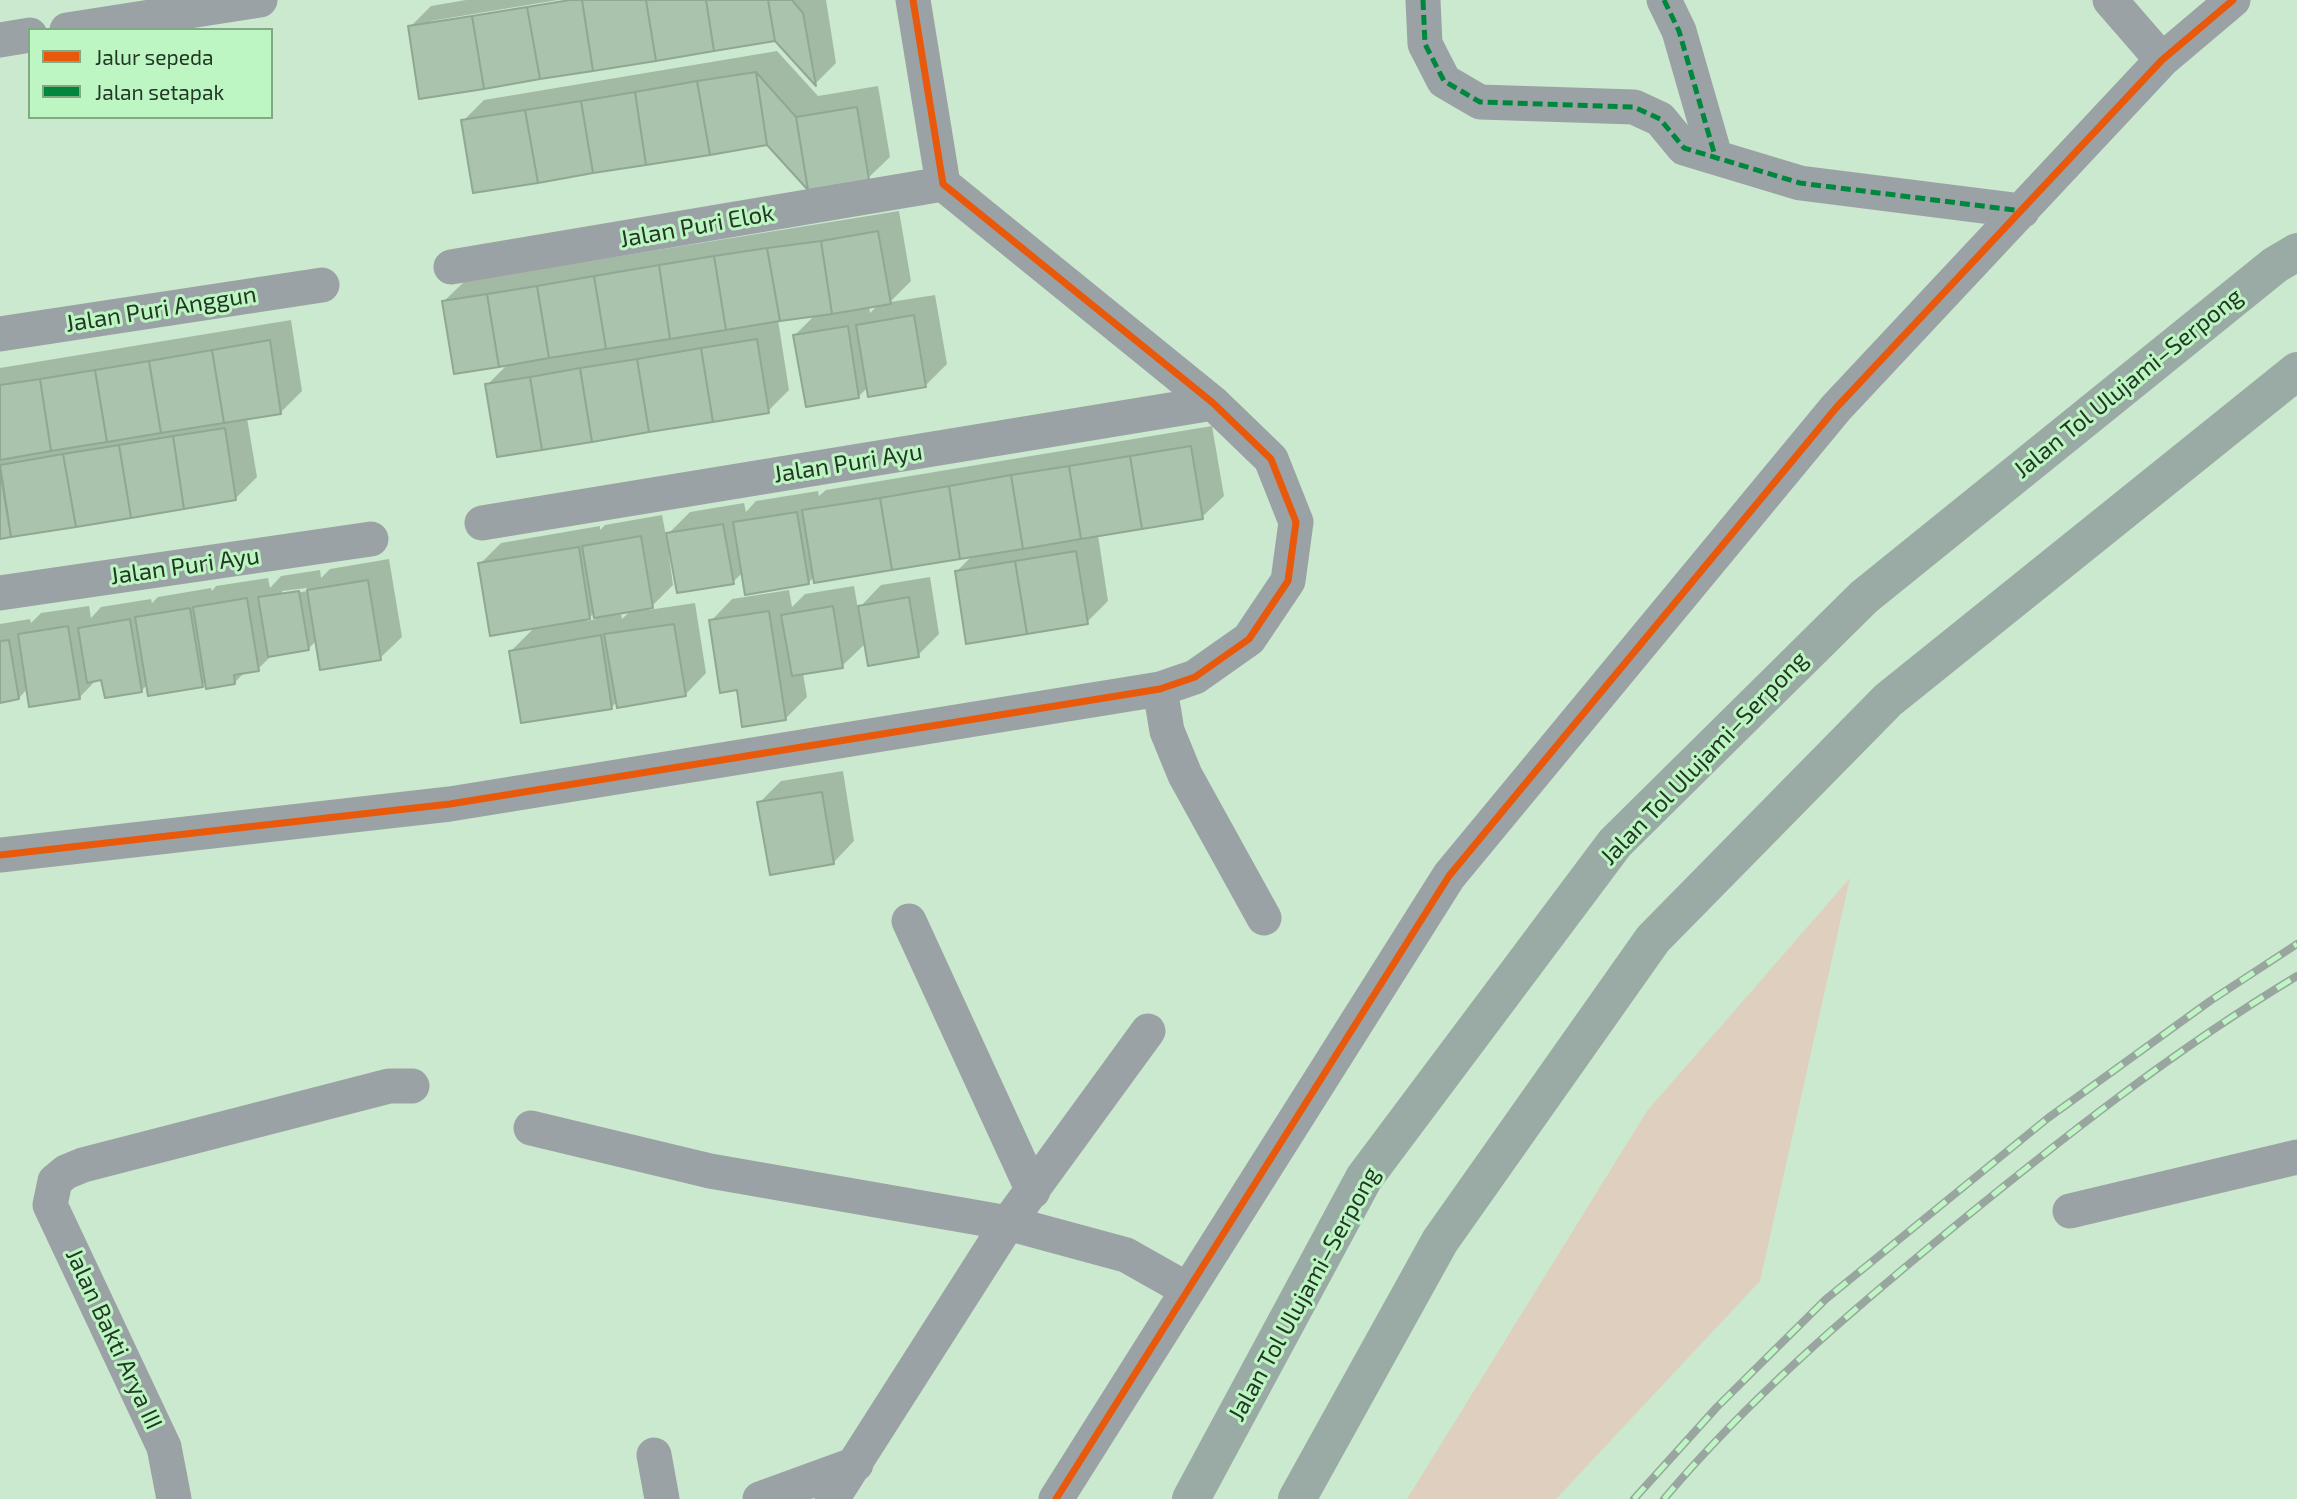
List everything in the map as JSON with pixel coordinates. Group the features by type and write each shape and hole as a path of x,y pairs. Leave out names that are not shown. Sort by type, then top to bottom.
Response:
{"highway":[{"name":"Jalan Tol Ulujami–Serpong","path":"1191,1499 1364,1178 1615,843 1864,597 2275,265 2297,252"},
{"path":"1297,1499 1440,1241 1653,939 1888,700 2297,371"}],"street":[{"path":"80,28 260,0"},
{"path":"0,855 450,804 1160,689 1195,677 1249,639 1288,582 1296,522 1271,459 1213,403 943,184 913,0"},
{"path":"1423,0 1425,44 1444,81 1480,102 1634,107 1660,119 1684,148 1800,183 2022,211"},
{"path":"1664,0 1679,31 1715,156"},
{"path":"2110,0 2162,60"},
{"path":"1056,1499 1449,876 1836,408 2162,60 2233,0"},
{"path":"0,40 28,36"},
{"name":"Jalan Puri Elok","path":"451,267 943,184"},
{"name":"Jalan Puri Anggun","path":"0,334 322,285"},
{"name":"Jalan Puri Ayu","path":"482,523 1213,403"},
{"name":"Jalan Puri Ayu","path":"0,593 371,539"},
{"path":"1160,689 1167,731 1185,775 1264,918"},
{"path":"909,921 1033,1191"},
{"path":"832,1499 1008,1223 1149,1031"},
{"name":"Jalan Bakti Arya III","path":"174,1499 164,1447 50,1205 55,1181 66,1172 83,1165 389,1086 412,1086"},
{"path":"531,1128 710,1171 1008,1223 1126,1255 1188,1290"},
{"path":"2070,1212 2297,1157"},
{"path":"654,1455 662,1499"},
{"path":"760,1499 856,1464"}],"shaded area":[{"path":"1850,878 1760,1281 1556,1499 1407,1499 1647,1111"}],"building":[{"path":"582,0 593,71 540,79 527,7"},
{"path":"582,0 646,0 656,61 593,71"},
{"path":"646,0 706,0 714,51 656,61"},
{"path":"706,0 768,0 775,41 714,51"},
{"path":"768,0 792,0 803,13 816,86 775,41"},
{"path":"527,7 540,79 484,89 472,16"},
{"path":"472,16 484,89 419,99 408,26"},
{"path":"756,72 767,145 710,155 697,81"},
{"path":"756,72 796,117 808,190 767,145"},
{"path":"697,81 710,155 646,165 635,92"},
{"path":"635,92 646,165 593,173 581,101"},
{"path":"581,101 593,173 538,183 525,110"},
{"path":"857,107 869,180 808,190 796,117"},
{"path":"525,110 538,183 473,193 461,120"},
{"path":"878,231 891,304 832,314 821,241"},
{"path":"821,241 832,314 780,321 767,248"},
{"path":"767,248 780,321 726,330 714,256"},
{"path":"714,256 726,330 670,339 659,265"},
{"path":"659,265 670,339 606,349 594,276"},
{"path":"594,276 606,349 549,358 537,286"},
{"path":"537,286 549,358 499,367 487,294"},
{"path":"487,294 499,367 454,374 442,301"},
{"path":"914,315 926,387 868,397 856,325"},
{"path":"848,326 859,398 806,407 793,335"},
{"path":"757,339 769,413 713,422 701,348"},
{"path":"270,340 281,414 224,423 212,350"},
{"path":"701,348 713,422 649,432 637,359"},
{"path":"212,350 224,423 161,433 149,361"},
{"path":"637,359 649,432 592,442 580,368"},
{"path":"149,361 161,433 107,442 95,370"},
{"path":"580,368 592,442 542,450 530,377"},
{"path":"95,370 107,442 51,451 40,379"},
{"path":"530,377 542,450 497,457 485,384"},
{"path":"40,379 51,451 0,460 0,385"},
{"path":"225,428 236,500 184,509 173,436"},
{"path":"173,436 184,509 131,518 119,445"},
{"path":"119,445 131,518 76,527 63,454"},
{"path":"1191,446 1203,519 1142,529 1130,456"},
{"path":"63,454 76,527 11,537 0,465"},
{"path":"1130,456 1142,529 1081,539 1069,466"},
{"path":"1069,466 1081,539 1023,549 1011,475"},
{"path":"0,470 11,537 0,539"},
{"path":"1011,475 1023,549 960,559 949,486"},
{"path":"949,486 960,559 892,570 880,498"},
{"path":"880,498 892,570 814,583 802,510"},
{"path":"797,512 809,584 745,595 733,522"},
{"path":"723,524 734,584 677,593 666,533"},
{"path":"641,536 653,608 594,618 582,546"},
{"path":"579,547 590,619 490,636 478,563"},
{"path":"1076,551 1088,624 1027,634 1015,561"},
{"path":"1015,561 1027,634 966,644 955,571"},
{"path":"368,580 381,660 320,670 307,590"},
{"path":"299,591 309,650 268,657 258,597"},
{"path":"909,597 919,657 868,666 858,606"},
{"path":"247,598 259,671 234,675 235,684 206,689 193,607"},
{"path":"833,606 843,668 792,676 781,615"},
{"path":"190,608 203,687 148,696 135,617"},
{"path":"769,611 786,720 742,727 737,690 720,693 709,620"},
{"path":"130,619 142,692 105,698 101,680 87,683 78,628"},
{"path":"674,624 686,696 617,708 604,634"},
{"path":"68,626 80,699 29,707 18,634"},
{"path":"601,635 612,709 521,723 509,651"},
{"path":"9,640 19,699 0,703 0,641"},
{"path":"822,792 834,864 770,875 757,802"}],"railway":[{"path":"1634,1499 1717,1407 1826,1299 2048,1118 2210,1001 2297,944"},
{"path":"1664,1499 1730,1426 1801,1358 1950,1230 2162,1065 2297,976"}],"marked path":[{"path":"1423,0 1425,44 1444,81 1480,102 1634,107 1660,119 1684,148 1800,183 2022,211"},
{"path":"1664,0 1679,31 1715,156"}],"cycle path":[{"path":"0,855 450,804 1160,689 1195,677 1249,639 1288,581 1296,522 1271,459 1213,403 943,184 913,0"},
{"path":"1056,1499 1449,876 1836,408 2162,60 2233,0"}]}
